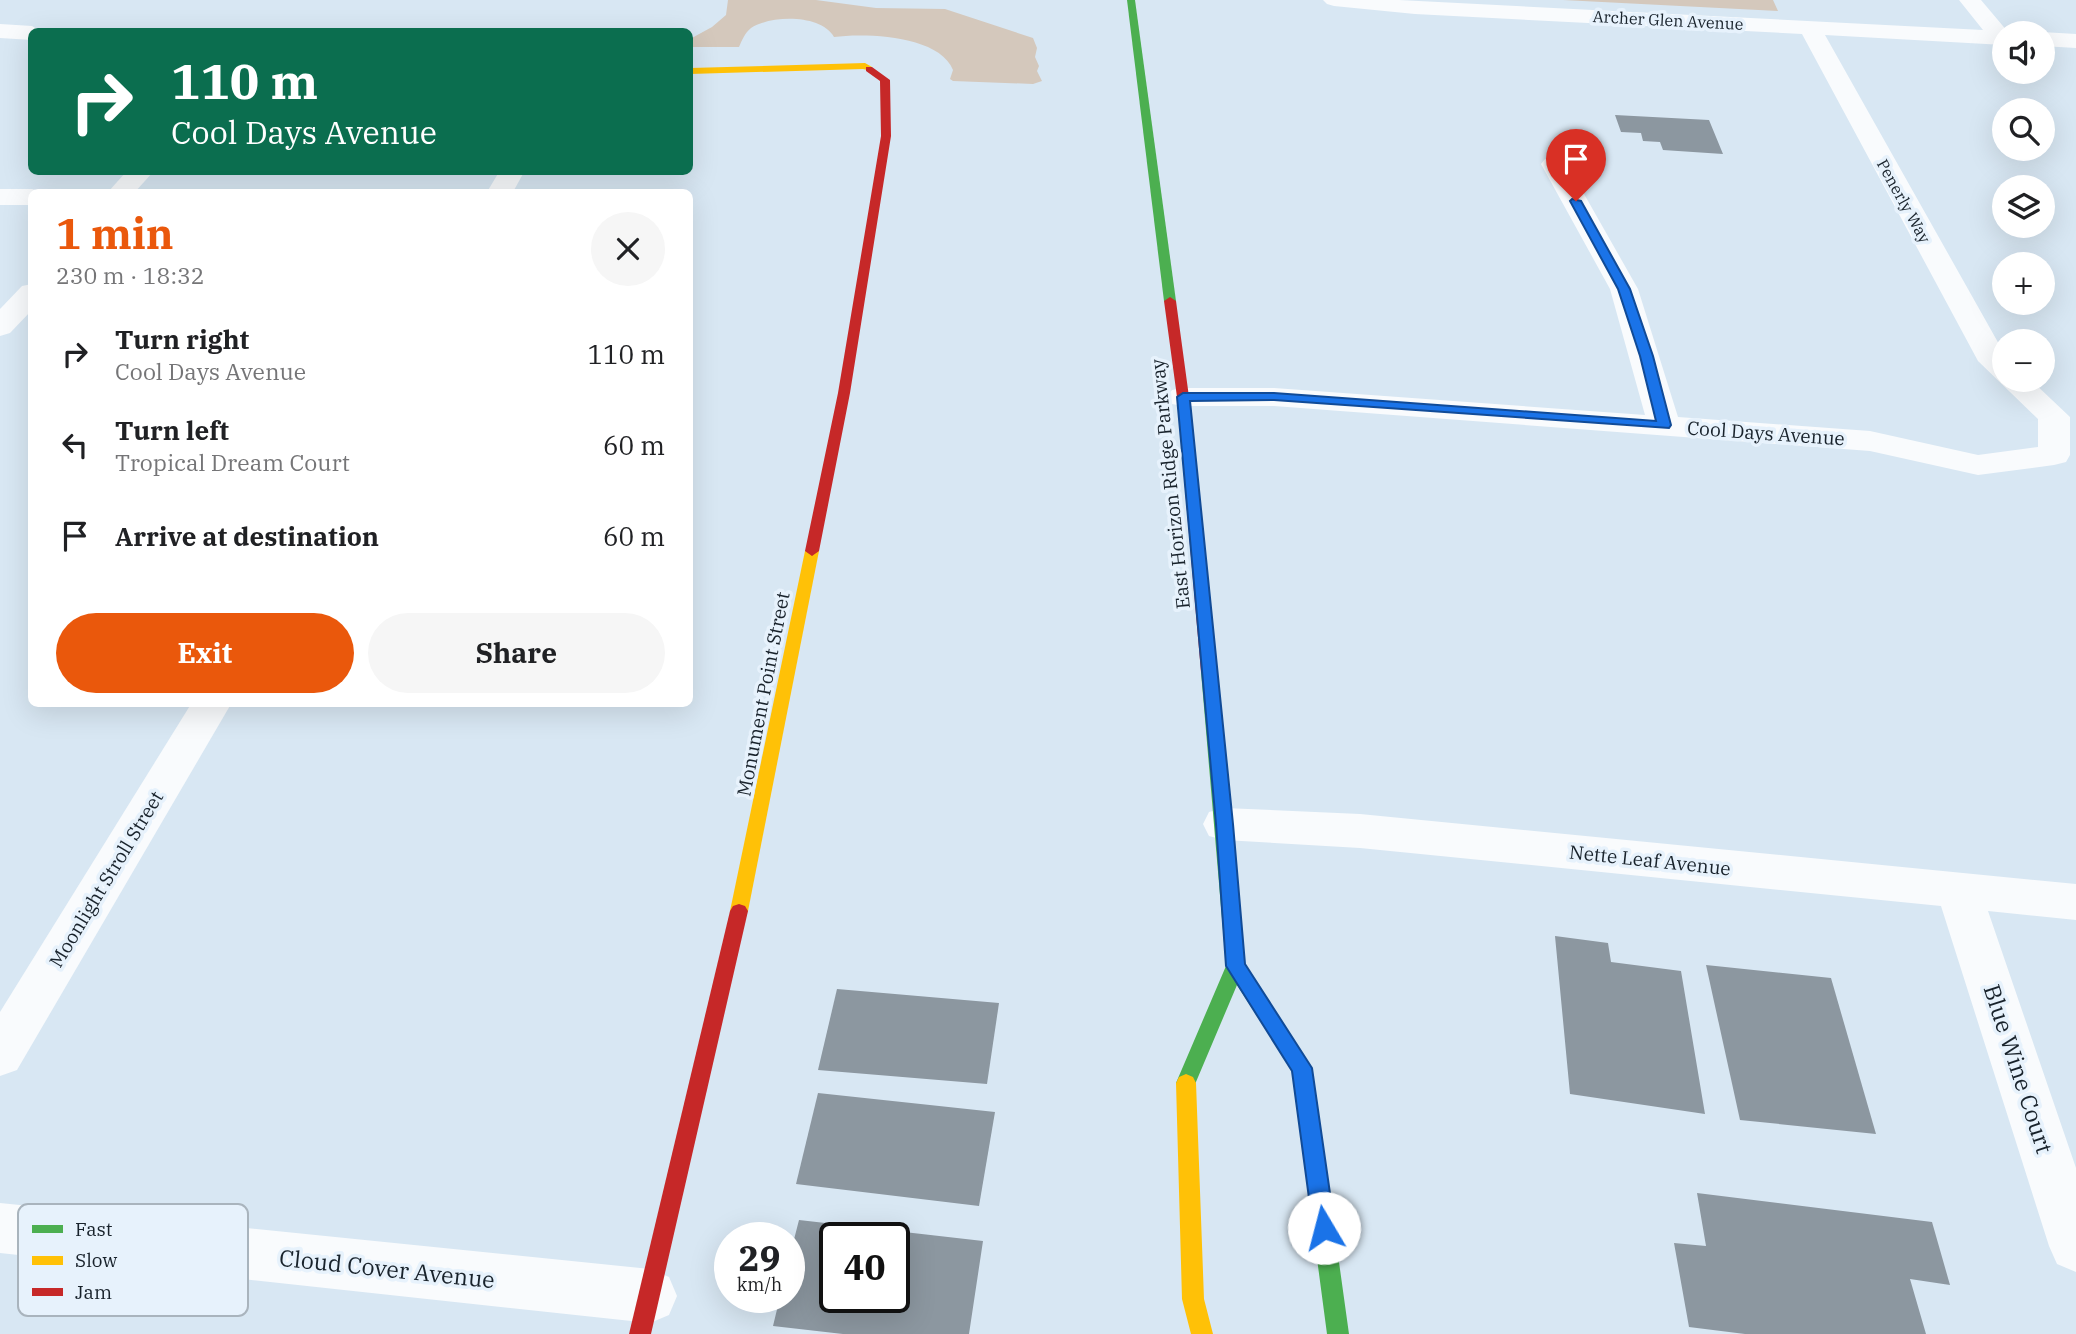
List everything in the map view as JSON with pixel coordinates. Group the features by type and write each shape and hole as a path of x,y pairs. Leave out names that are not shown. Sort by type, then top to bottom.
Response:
{"street":[{"name":"East Horizon Ridge Parkway","path":"1131,0 1183,397 1235,966 1186,1080 1193,1299 1202,1334"},
{"name":"Archer Glen Avenue","path":"1334,0 1415,8 1992,36"},
{"path":"1970,0 1992,25"},
{"name":"Penerly Way","path":"1809,27 1992,359"},
{"path":"0,31 28,33"},
{"path":"2055,40 2076,41"},
{"name":"Monument Point Street","path":"645,1315 744,892 846,381 886,136 885,80 865,66 693,71"},
{"path":"1554,163 1624,289 1646,356 1664,425"},
{"path":"124,189 137,175"},
{"path":"0,197 28,197"},
{"path":"0,327 28,296"},
{"name":"Cool Days Avenue","path":"1183,397 1274,397 1870,441 1978,465 2053,455 2054,418 2026,392"},
{"name":"Moonlight Stroll Street","path":"0,1055 209,707"},
{"name":"Nette Leaf Avenue","path":"1224,824 1360,831 2076,902"},
{"name":"Blue Wine Court","path":"1959,892 2076,1246"},
{"name":"East Horizon Ridge Parkway","path":"1235,966 1302,1068 1338,1334"},
{"name":"Cloud Cover Avenue","path":"0,1228 18,1230"},
{"name":"Cloud Cover Avenue","path":"248,1261 645,1315"}],"shaded area":[{"path":"728,0 816,0 876,8 945,9 1033,38 1037,48 1037,71 1042,81 1033,84 953,81 950,79 953,70 945,58 917,43 882,36 834,37 828,29 818,24 795,19 771,21 751,28 739,47 693,47 693,37 726,15"},
{"path":"1563,0 1773,0 1778,11"}],"building":[{"path":"1615,115 1709,120 1723,154 1663,150 1660,142 1643,141 1641,133 1621,132"},
{"path":"1555,936 1608,943 1611,962 1681,971 1705,1114 1570,1094"},
{"path":"1706,965 1831,978 1876,1134 1740,1120"},
{"path":"837,989 999,1003 987,1084 818,1070"},
{"path":"818,1093 995,1112 979,1206 796,1184"},
{"path":"1697,1193 1932,1222 1950,1285 1910,1279 1926,1334 1745,1334 1689,1327 1674,1243 1706,1246"},
{"path":"799,1220 819,1222 819,1313 910,1313 910,1233 983,1241 969,1334 843,1334 773,1326 776,1313 805,1313 805,1222"}],"traffic: fast":[{"path":"1131,0 1170,301"},
{"path":"1186,1083 1235,966 1209,672"},
{"path":"1235,966 1302,1068 1338,1334"}],"traffic: slow":[{"path":"693,71 865,66 869,69"},
{"path":"739,911 812,551"},
{"path":"1186,1083 1193,1299 1202,1334"}],"traffic: jam":[{"path":"812,551 844,393 886,136 885,80 869,69"},
{"path":"1170,301 1183,397 1209,672"},
{"path":"640,1334 739,911"}],"route":[{"path":"1324,1228 1302,1068 1235,966 1183,397 1274,397 1664,425 1646,356 1624,289 1576,201"}]}
